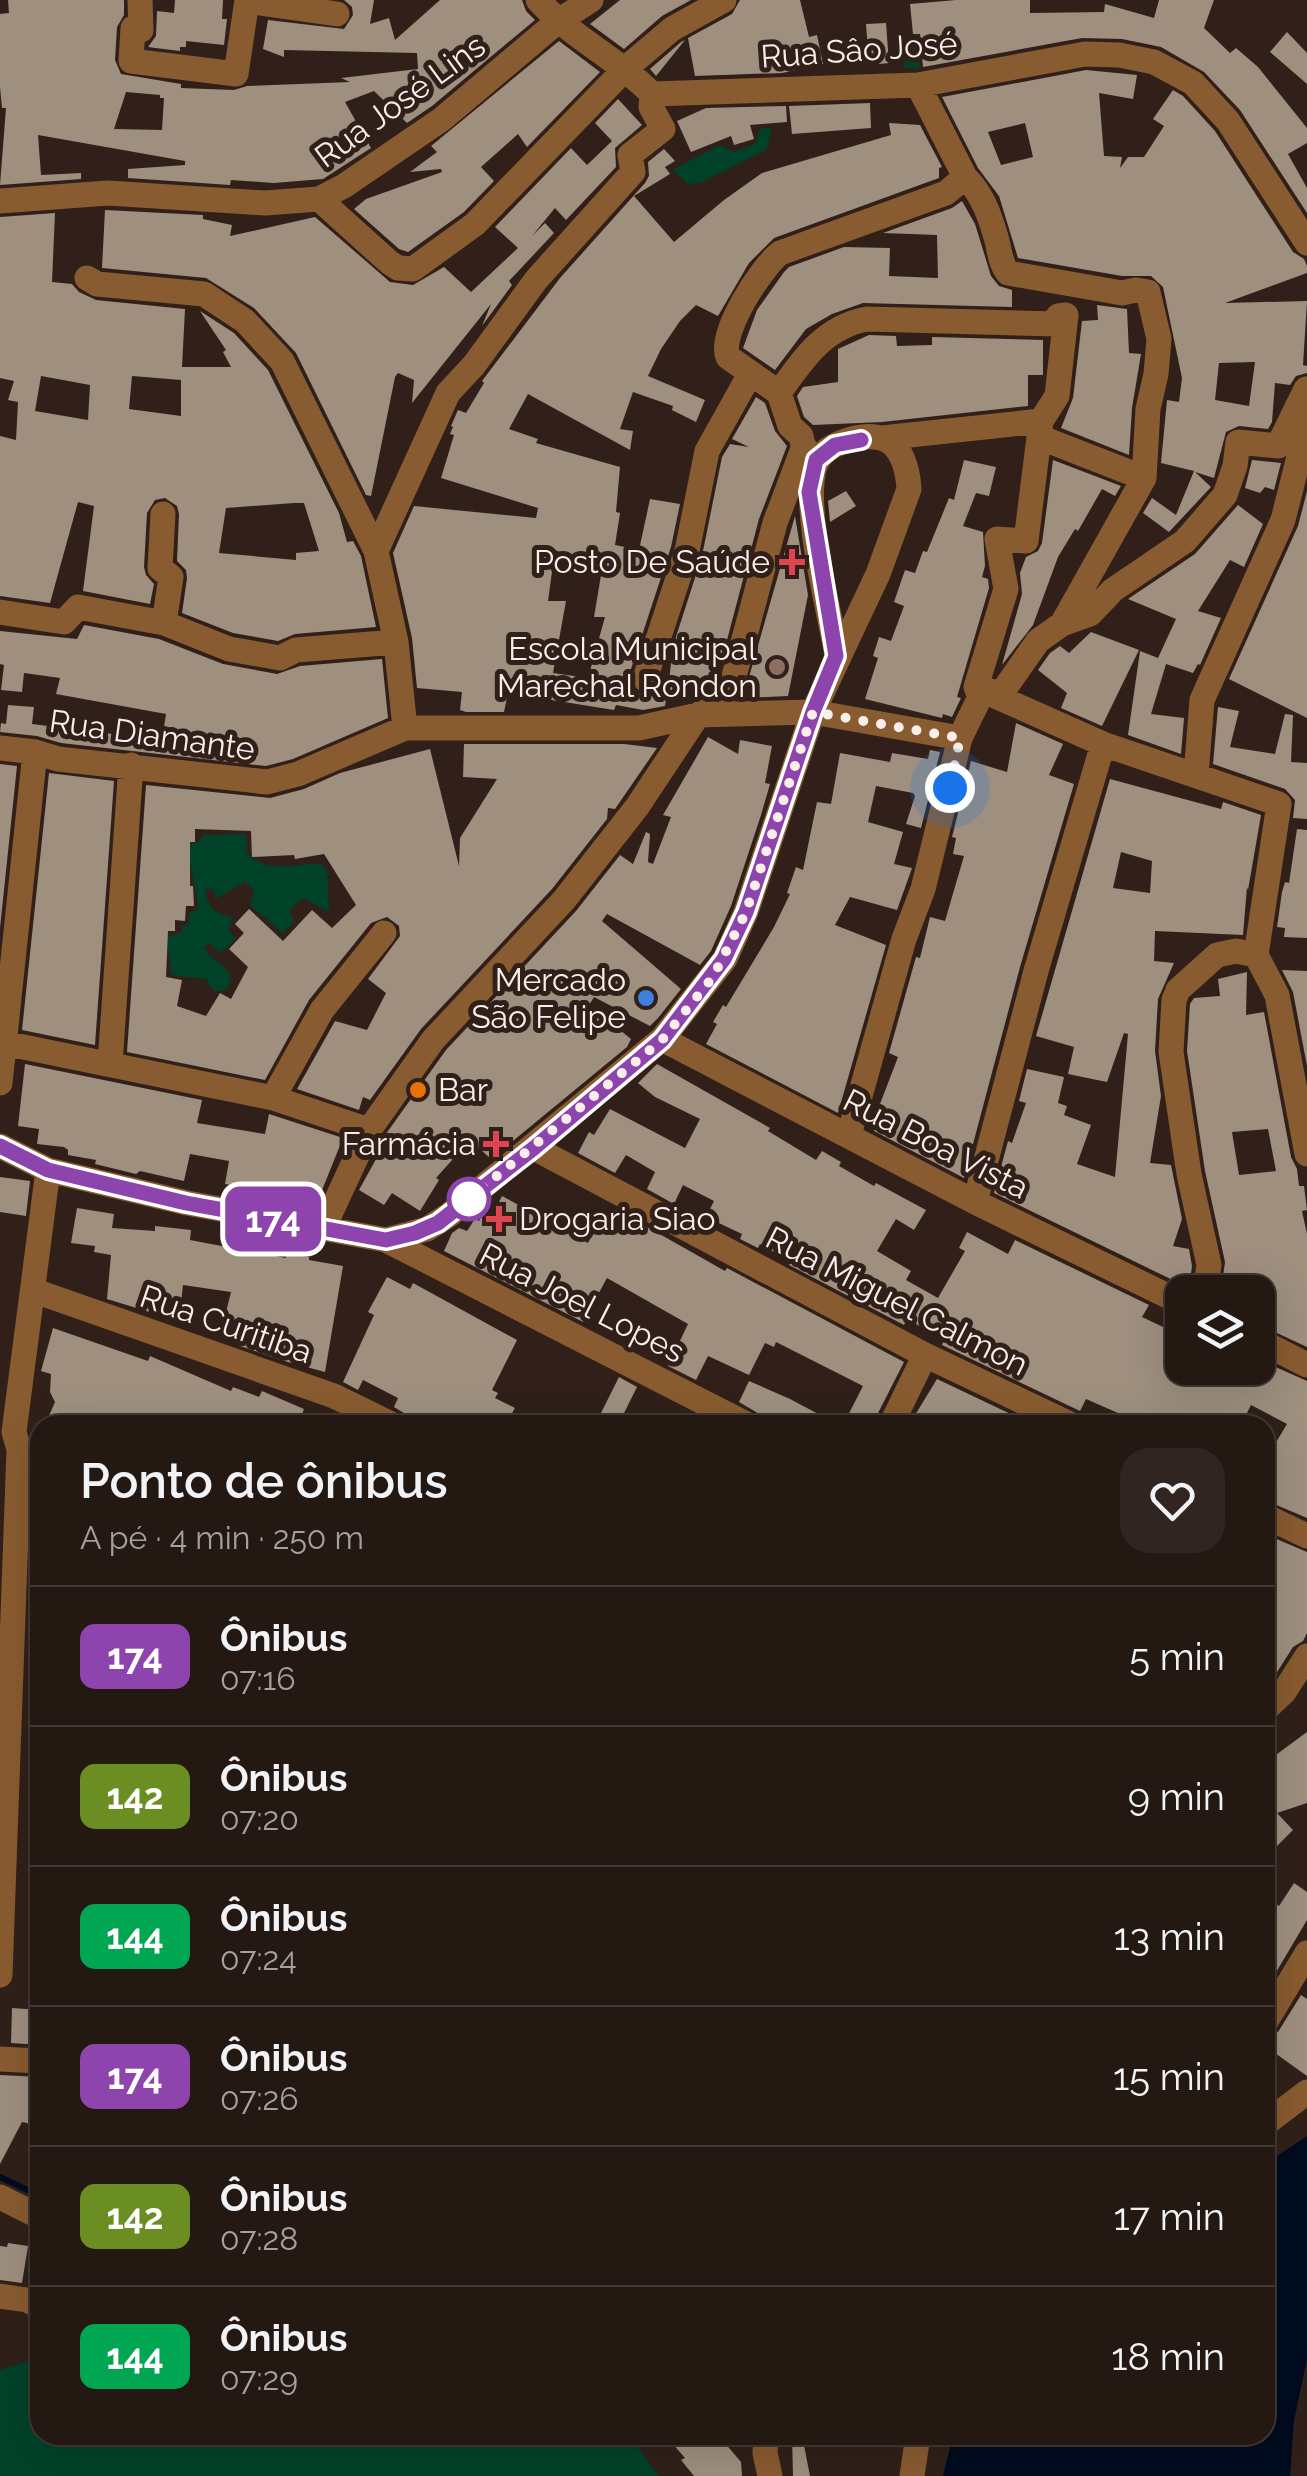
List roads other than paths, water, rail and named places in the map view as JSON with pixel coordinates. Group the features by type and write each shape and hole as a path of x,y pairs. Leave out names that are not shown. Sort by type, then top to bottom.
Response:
{"street":[{"path":"140,0 140,30 132,28 131,61 236,74 247,0 336,14"},
{"path":"376,551 448,393 536,280 633,172 630,156 664,129 650,106 652,94 626,68 557,22 538,0"},
{"name":"Rua José Lins","path":"7,200 108,193 266,203 319,200 442,120 557,22 591,0"},
{"path":"319,200 398,268 413,270 475,224 626,68 672,29 724,0"},
{"name":"Rua Sâo José","path":"652,94 918,86 1085,54 1154,62 1193,83 1228,121 1307,243"},
{"path":"918,86 965,176 977,188 1008,273 1122,293 1142,290 1148,292 1154,307 1159,339 1148,409 1144,478 1062,624"},
{"path":"836,656 804,446 790,426 779,393 728,358 724,347 727,335 768,264 780,253 946,193 965,176"},
{"path":"88,278 97,284 204,294 245,321 282,361 376,551 396,642 405,728 639,728 698,715 813,712 960,738"},
{"path":"779,393 811,350 851,322 867,319 1057,324 1058,316 1066,315 1057,396 1040,429 1026,541 998,539 1006,589 976,688 980,698 960,738 924,889 904,939 849,1135"},
{"path":"645,679 687,551 707,451 750,374"},
{"path":"976,688 1001,694 1038,641 1062,624 1090,614 1113,590 1185,541 1225,496 1238,442 1278,446 1307,390"},
{"path":"1196,775 1202,700 1284,520 1307,424"},
{"path":"809,492 816,460 825,450 848,441 1040,429 1144,478"},
{"path":"0,1146 48,1170 186,1203 386,1240 438,1223 534,1148 662,1040 713,977 736,938 813,712 836,656 878,574 909,488 902,457 882,438"},
{"path":"322,1229 369,1130 432,1040 564,900 637,806 698,715 722,698 733,680 775,523 804,446"},
{"path":"164,514 160,568 171,578 164,624"},
{"path":"0,612 64,622 78,607 164,624 229,649 280,658 296,650 396,642"},
{"path":"976,688 1103,744 1280,804 1256,955 1277,994 1307,1154"},
{"name":"Rua Diamante","path":"0,748 267,782 298,774 405,728"},
{"path":"975,1202 1036,971 1103,744"},
{"path":"0,1083 35,752"},
{"path":"110,1063 130,765"},
{"path":"274,1098 322,1010 384,932"},
{"path":"1208,1275 1209,1265 1189,1174 1171,1052 1174,1000 1178,990 1216,955 1236,951 1256,955"},
{"name":"Rua Boa Vista","path":"662,1040 1165,1296"},
{"path":"4,1043 274,1098 369,1130"},
{"name":"Rua Miguel Calmon","path":"534,1148 925,1355 1051,1415"},
{"path":"0,1974 24,1441 48,1170"},
{"name":"Rua Joel Lopes","path":"386,1240 728,1415"},
{"name":"Rua Curitiba","path":"35,1291 334,1396 373,1415"},
{"path":"1275,1349 1307,1365"},
{"path":"896,1415 925,1355"},
{"path":"1275,1521 1307,1536"},
{"path":"1275,1691 1307,1656"},
{"path":"1275,2007 1307,1952"},
{"path":"0,2059 30,2060"},
{"path":"1275,2116 1307,2092"},
{"path":"0,2198 30,2212"},
{"path":"0,2296 30,2301"},
{"path":"765,2445 770,2476"},
{"path":"912,2476 917,2445"}],"water":[{"path":"1307,2136 1307,2359 1294,2421 1290,2476 943,2476 951,2445 1275,2445 1275,2157"}],"waterway":[{"path":"0,2177 30,2191"}],"place":[{"name":"Posto De Saúde","path":"792,562"},
{"name":"Escola Municipal Marechal Rondon","path":"777,667"},
{"name":"Mercado São Felipe","path":"646,998"},
{"name":"Bar","path":"418,1090"},
{"name":"Farmácia","path":"496,1144"},
{"name":"Drogaria Siao","path":"499,1219"}]}
